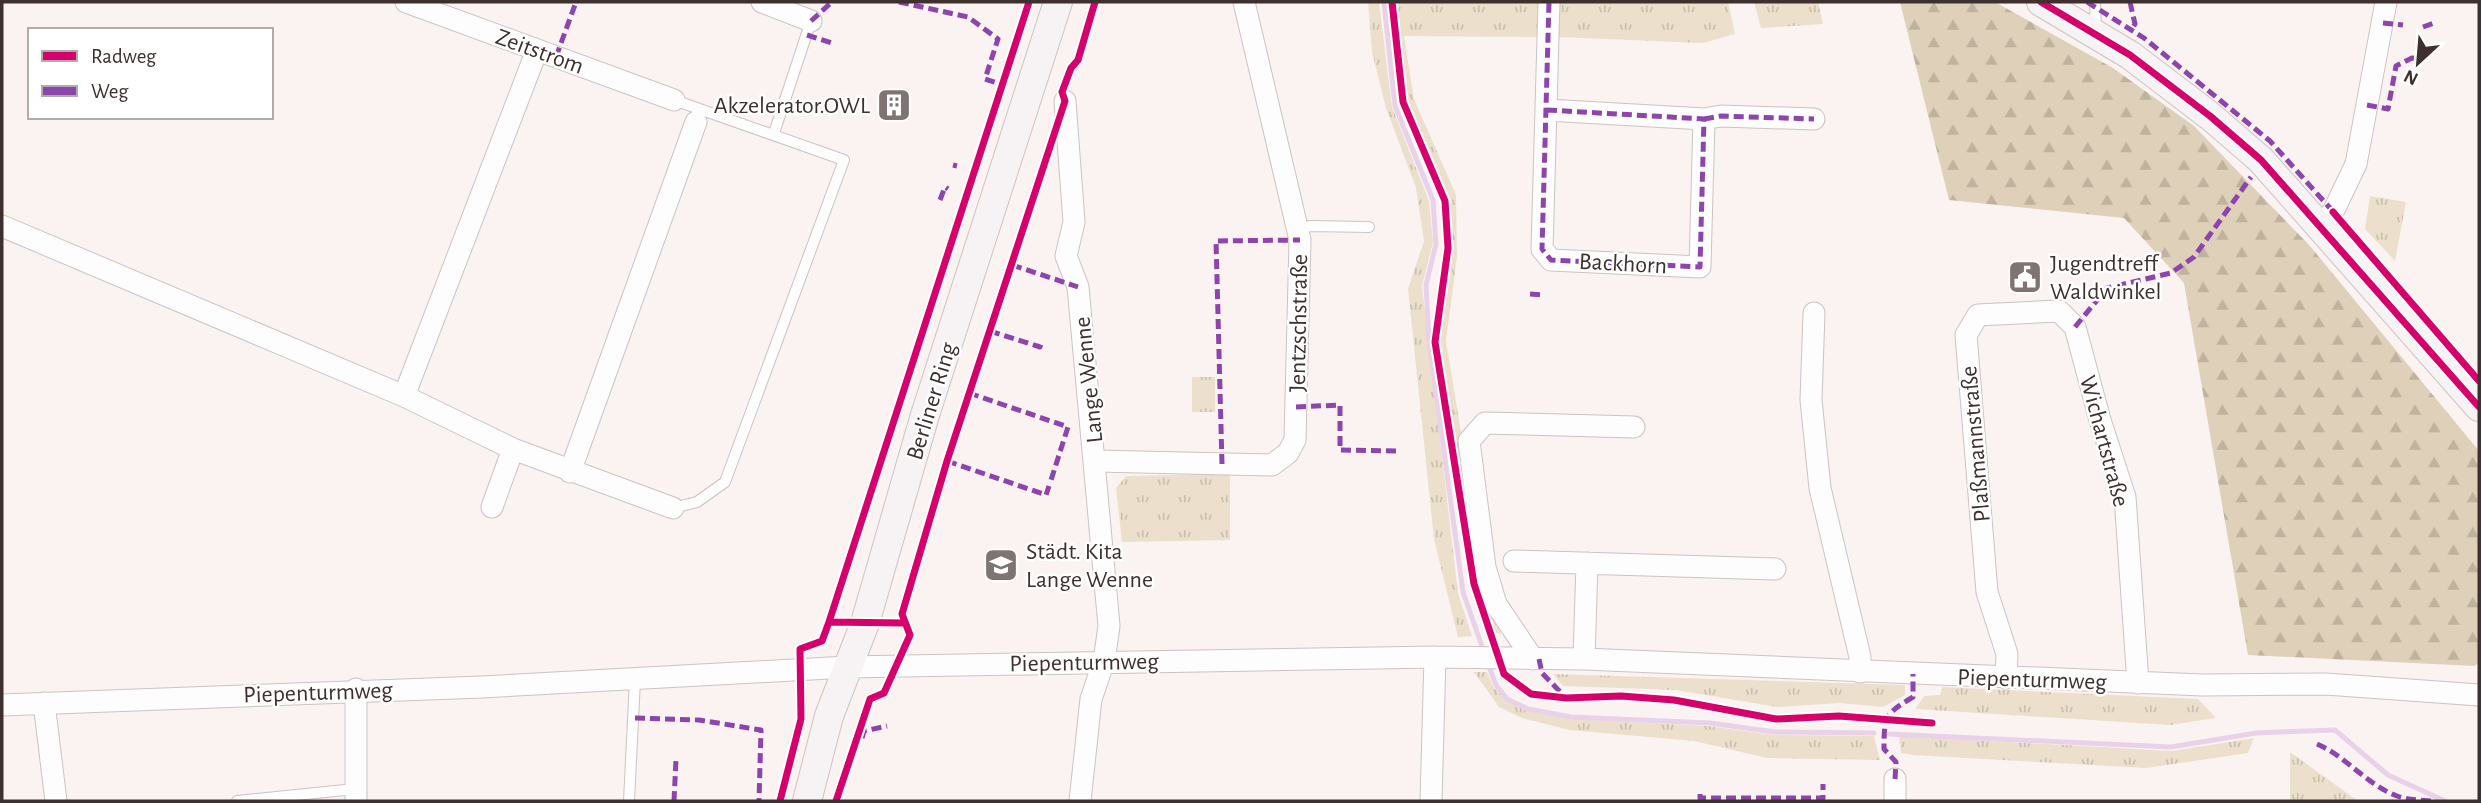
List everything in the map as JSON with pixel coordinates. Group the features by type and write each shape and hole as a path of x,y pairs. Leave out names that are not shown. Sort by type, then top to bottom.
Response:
{"main road":[{"name":"Berliner Ring","path":"807,801 829,716 865,623 925,415 1058,2"},
{"path":"2041,2 2096,33 2142,64 2231,133 2261,160 2320,223 2479,407"}],"street":[{"name":"Zeitstrom","path":"406,2 674,100"},
{"name":"Jentzschstraße","path":"1096,461 1272,465 1288,453 1295,440 1301,260 1298,230 1244,2"},
{"name":"Backhorn","path":"1549,2 1542,249 1551,260 1700,267 1704,119"},
{"path":"2320,223 2333,212 2356,164 2386,2"},
{"path":"769,5 811,22"},
{"path":"404,396 537,50"},
{"name":"Lange Wenne","path":"1065,101 1074,222 1066,256 1078,288 1096,461 1109,626 1104,661 1091,699 1080,801"},
{"path":"1547,110 1704,119 1721,116 1814,118"},
{"path":"570,472 696,122"},
{"path":"2,226 404,396 513,449 673,508"},
{"name":"Plaßmannstraße","path":"2006,678 2007,654 1987,592 1966,335 1978,315 2059,311 2075,327"},
{"path":"1814,313 1811,400 1820,488 1860,657 1860,672"},
{"name":"Wichartstraße","path":"2075,327 2100,420 2125,497 2138,683"},
{"path":"1525,659 1496,604 1485,567 1469,441 1485,423 1634,427"},
{"path":"492,507 513,449"},
{"path":"1514,561 1775,569"},
{"path":"1584,659 1587,562"},
{"path":"1431,801 1435,657"},
{"name":"Piepenturmweg","path":"2,705 635,680 847,667 1435,657 1584,659 2138,683 2326,684 2479,695"},
{"path":"356,689 356,795"},
{"path":"44,704 56,801"},
{"path":"1895,779 1895,801"}],"lane":[{"path":"2095,2 2096,33"},
{"path":"774,133 811,22"},
{"path":"673,508 697,502 725,482 844,160 774,133 674,100"},
{"path":"1298,230 1310,226 1369,227"},
{"path":"629,801 635,680"},
{"path":"237,801 356,795"}],"green space":[{"path":"1368,2 1379,2 1392,107 1429,201 1433,242 1422,286 1458,593 1472,636 1458,637 1434,539 1408,289 1424,241 1416,188 1386,108 1372,52"},
{"path":"1396,2 1538,2 1538,37 1404,36 1414,99 1456,195 1457,257 1446,341 1490,609 1501,634 1496,633 1474,570 1440,342 1451,254 1449,198 1408,102"},
{"path":"1557,2 1728,2 1735,34 1703,43 1556,37"},
{"path":"1754,2 1818,2 1823,24 1761,28"},
{"path":"1900,2 1995,2 2113,68 2194,126 2310,246 2479,451 2479,663 2474,666 2248,655 2184,283 2124,218 1949,200"},
{"path":"2370,196 2406,202 2395,261 2365,229"},
{"path":"1192,377 1215,377 1215,412 1192,412"},
{"path":"1230,474 1230,540 1122,542 1116,488 1126,476"},
{"path":"1474,672 1487,672 1493,686 1505,700 1527,711 1571,719 1708,726 1776,735 1874,736 1880,760 1767,758 1694,741 1569,730 1522,718 1499,707"},
{"path":"1553,674 1905,685 1905,695 1883,707 1839,703 1777,707 1676,690 1563,686"},
{"path":"1942,687 2198,699 2216,718 2170,725 1915,709 1924,696 1940,695"},
{"path":"1899,736 2172,751 2254,738 2248,753 2146,768 1913,755 1901,753"},
{"path":"2290,752 2358,801 2290,801"}],"waterway":[{"path":"1384,2 1395,106 1433,200 1436,244 1426,285 1429,341 1463,592 1484,652"},
{"path":"1488,664 1496,685 1507,699 1528,709 1571,717 1710,723 1775,732 1874,733"},
{"path":"1889,734 2171,747 2256,733 2335,730 2388,775 2445,801"}],"marked path":[{"path":"556,57 576,2"},
{"path":"811,21 832,2"},
{"path":"899,2 968,17 998,39 985,79 1003,85"},
{"path":"1547,110 1704,119 1700,267 1551,260 1542,249 1549,2"},
{"path":"2087,2 2144,38 2270,141 2338,217"},
{"path":"2130,2 2135,24 2133,27"},
{"path":"2383,23 2403,25"},
{"path":"2423,27 2434,23"},
{"path":"807,35 832,43"},
{"path":"2367,105 2388,109 2396,66 2412,58 2425,60"},
{"path":"1704,119 1721,116 1814,119"},
{"path":"953,165 957,166"},
{"path":"2075,327 2107,288 2171,273 2194,257 2251,177"},
{"path":"940,200 945,187 948,189"},
{"path":"1222,464 1216,241 1300,240"},
{"path":"1012,265 1078,287"},
{"path":"1530,294 1543,295"},
{"path":"990,331 1040,347 1042,341"},
{"path":"969,393 1068,427 1051,480"},
{"path":"1296,407 1340,405 1340,450 1400,451"},
{"path":"947,461 1046,495 1049,486"},
{"path":"1539,659 1542,673 1566,698"},
{"path":"1895,779 1896,762 1884,749 1886,723 1892,712 1913,697 1913,674"},
{"path":"635,718 699,720 761,730 759,801"},
{"path":"862,738 864,731 887,726"},
{"path":"2317,744 2386,791 2405,798 2431,801"},
{"path":"674,801 676,759"},
{"path":"1700,794 1700,798 1823,798 1823,784"}],"cycle path":[{"path":"829,622 1029,2"},
{"path":"836,801 870,699 884,693 910,635 902,614 947,461 1065,101 1062,92 1071,68 1078,60 1095,2"},
{"path":"1392,2 1403,102 1445,201 1448,248 1435,342 1474,584 1504,674 1531,694 1566,698 1621,696 1674,700 1776,719 1839,716 1932,723"},
{"path":"2041,2 2130,55 2210,116 2261,160 2479,407"},
{"path":"2333,212 2479,381"},
{"path":"780,801 801,719 800,649 822,641 829,622 903,623"}],"place":[{"name":"Akzelerator.OWL","path":"894,105"},
{"name":"Jugendtreff Waldwinkel","path":"2025,277"},
{"name":"Städt. Kita Lange Wenne","path":"1001,565"}]}
